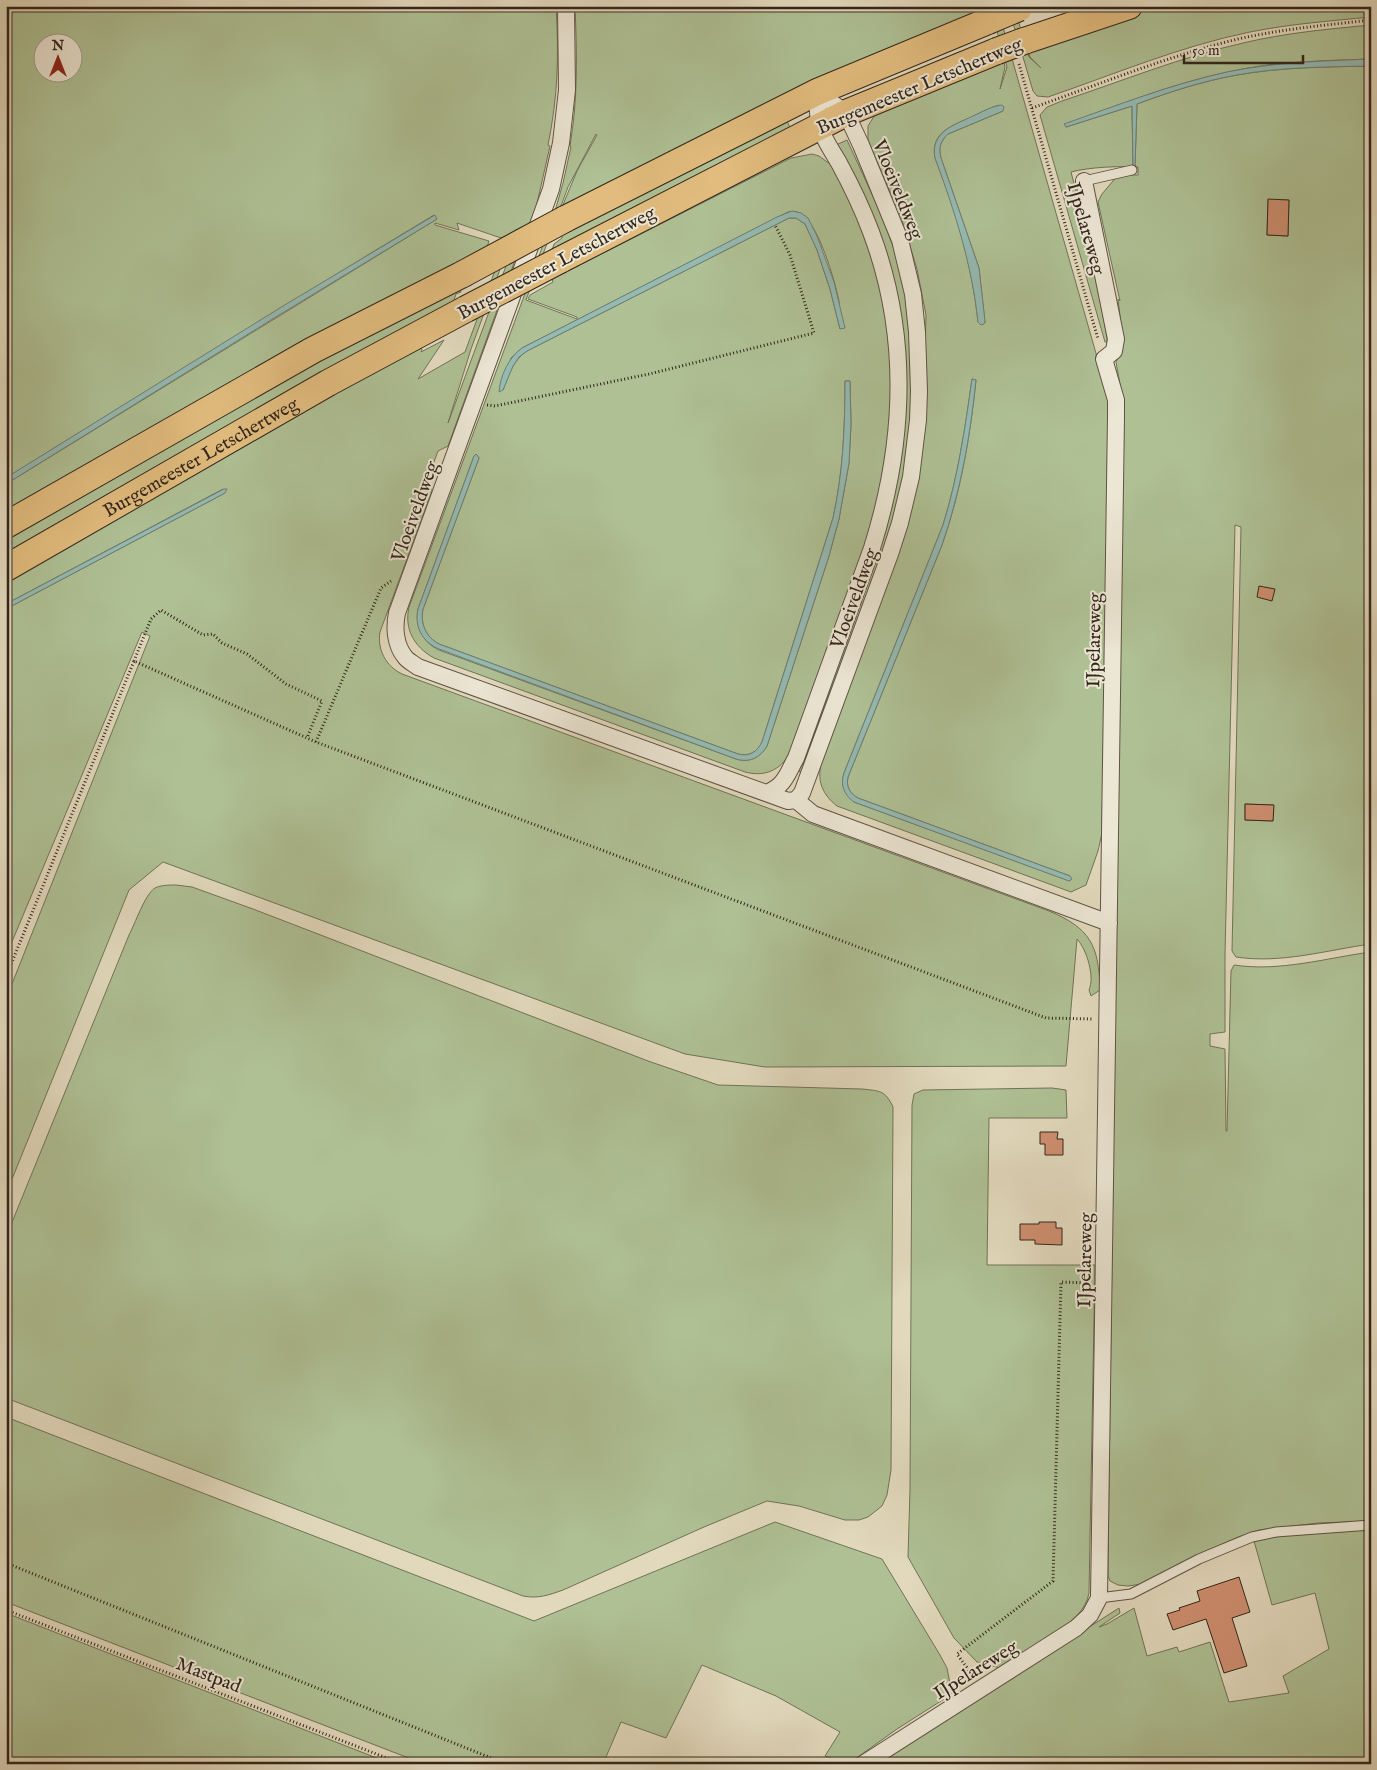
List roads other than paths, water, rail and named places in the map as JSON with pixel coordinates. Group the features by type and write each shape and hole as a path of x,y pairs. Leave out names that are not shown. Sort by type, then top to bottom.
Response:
{"main road":[{"name":"Burgemeester Letschertweg","path":"6,568 328,384 466,309 820,126 846,113 997,51 1129,6"},
{"name":"Burgemeester Letschertweg","path":"6,525 313,350 463,274 564,219 817,92 1022,7"}],"street":[{"name":"Vloeiveldweg","path":"566,6 567,90 561,143 551,189 397,613 394,627 404,656 418,667 788,801 796,800 802,793 814,765 900,523 911,477 918,420 917,332 913,294 908,270 900,240 846,113"},
{"name":"Vloeiveldweg","path":"766,793 777,789 796,758 872,548 883,514 898,426 900,385 894,317 880,260 853,190 820,126 817,92"},
{"path":"817,92 846,113"},
{"name":"IJpelareweg","path":"863,1764 1076,1628 1090,1615 1098,1598 1116,416 1116,400 1104,359 1114,351 1116,339 1084,181"},
{"path":"796,800 813,814 1109,923"}],"lane":[{"name":"IJpelareweg","path":"1084,181 1132,170"},
{"path":"1098,1598 1131,1594 1199,1558 1252,1537 1276,1532 1371,1524"}],"water":[{"path":"1371,59 1371,66 1287,69 1237,75 1186,87 1137,104 1135,166 1133,166 1132,106 1066,127 1064,124 1165,89 1227,72 1281,64"},
{"path":"1002,105 1004,107 1003,111 948,134 940,148 941,158 979,268 985,321 981,325 978,322 972,280 962,239 935,158 934,149 940,136 951,126 987,109"},
{"path":"792,211 801,213 808,218 817,236 834,282 845,328 840,329 830,289 817,250 805,224 796,218 789,218 527,351 519,357 503,390 499,392 506,367 513,356 522,348"},
{"path":"435,215 437,219 6,484 6,478 20,469 283,306"},
{"path":"972,379 976,380 968,443 960,484 949,524 847,783 850,792 858,798 1070,876 1072,879 1069,881 854,802 845,793 843,786 844,773 943,525 957,471"},
{"path":"845,381 850,381 851,424 849,463 839,519 829,556 767,746 758,756 750,760 736,759 439,649 424,638 418,627 418,609 476,454 479,458 423,609 422,620 427,634 439,644 738,754 746,755 752,753 758,749 762,742 833,518 843,450"},
{"path":"227,489 225,493 6,609 6,604"}]}
